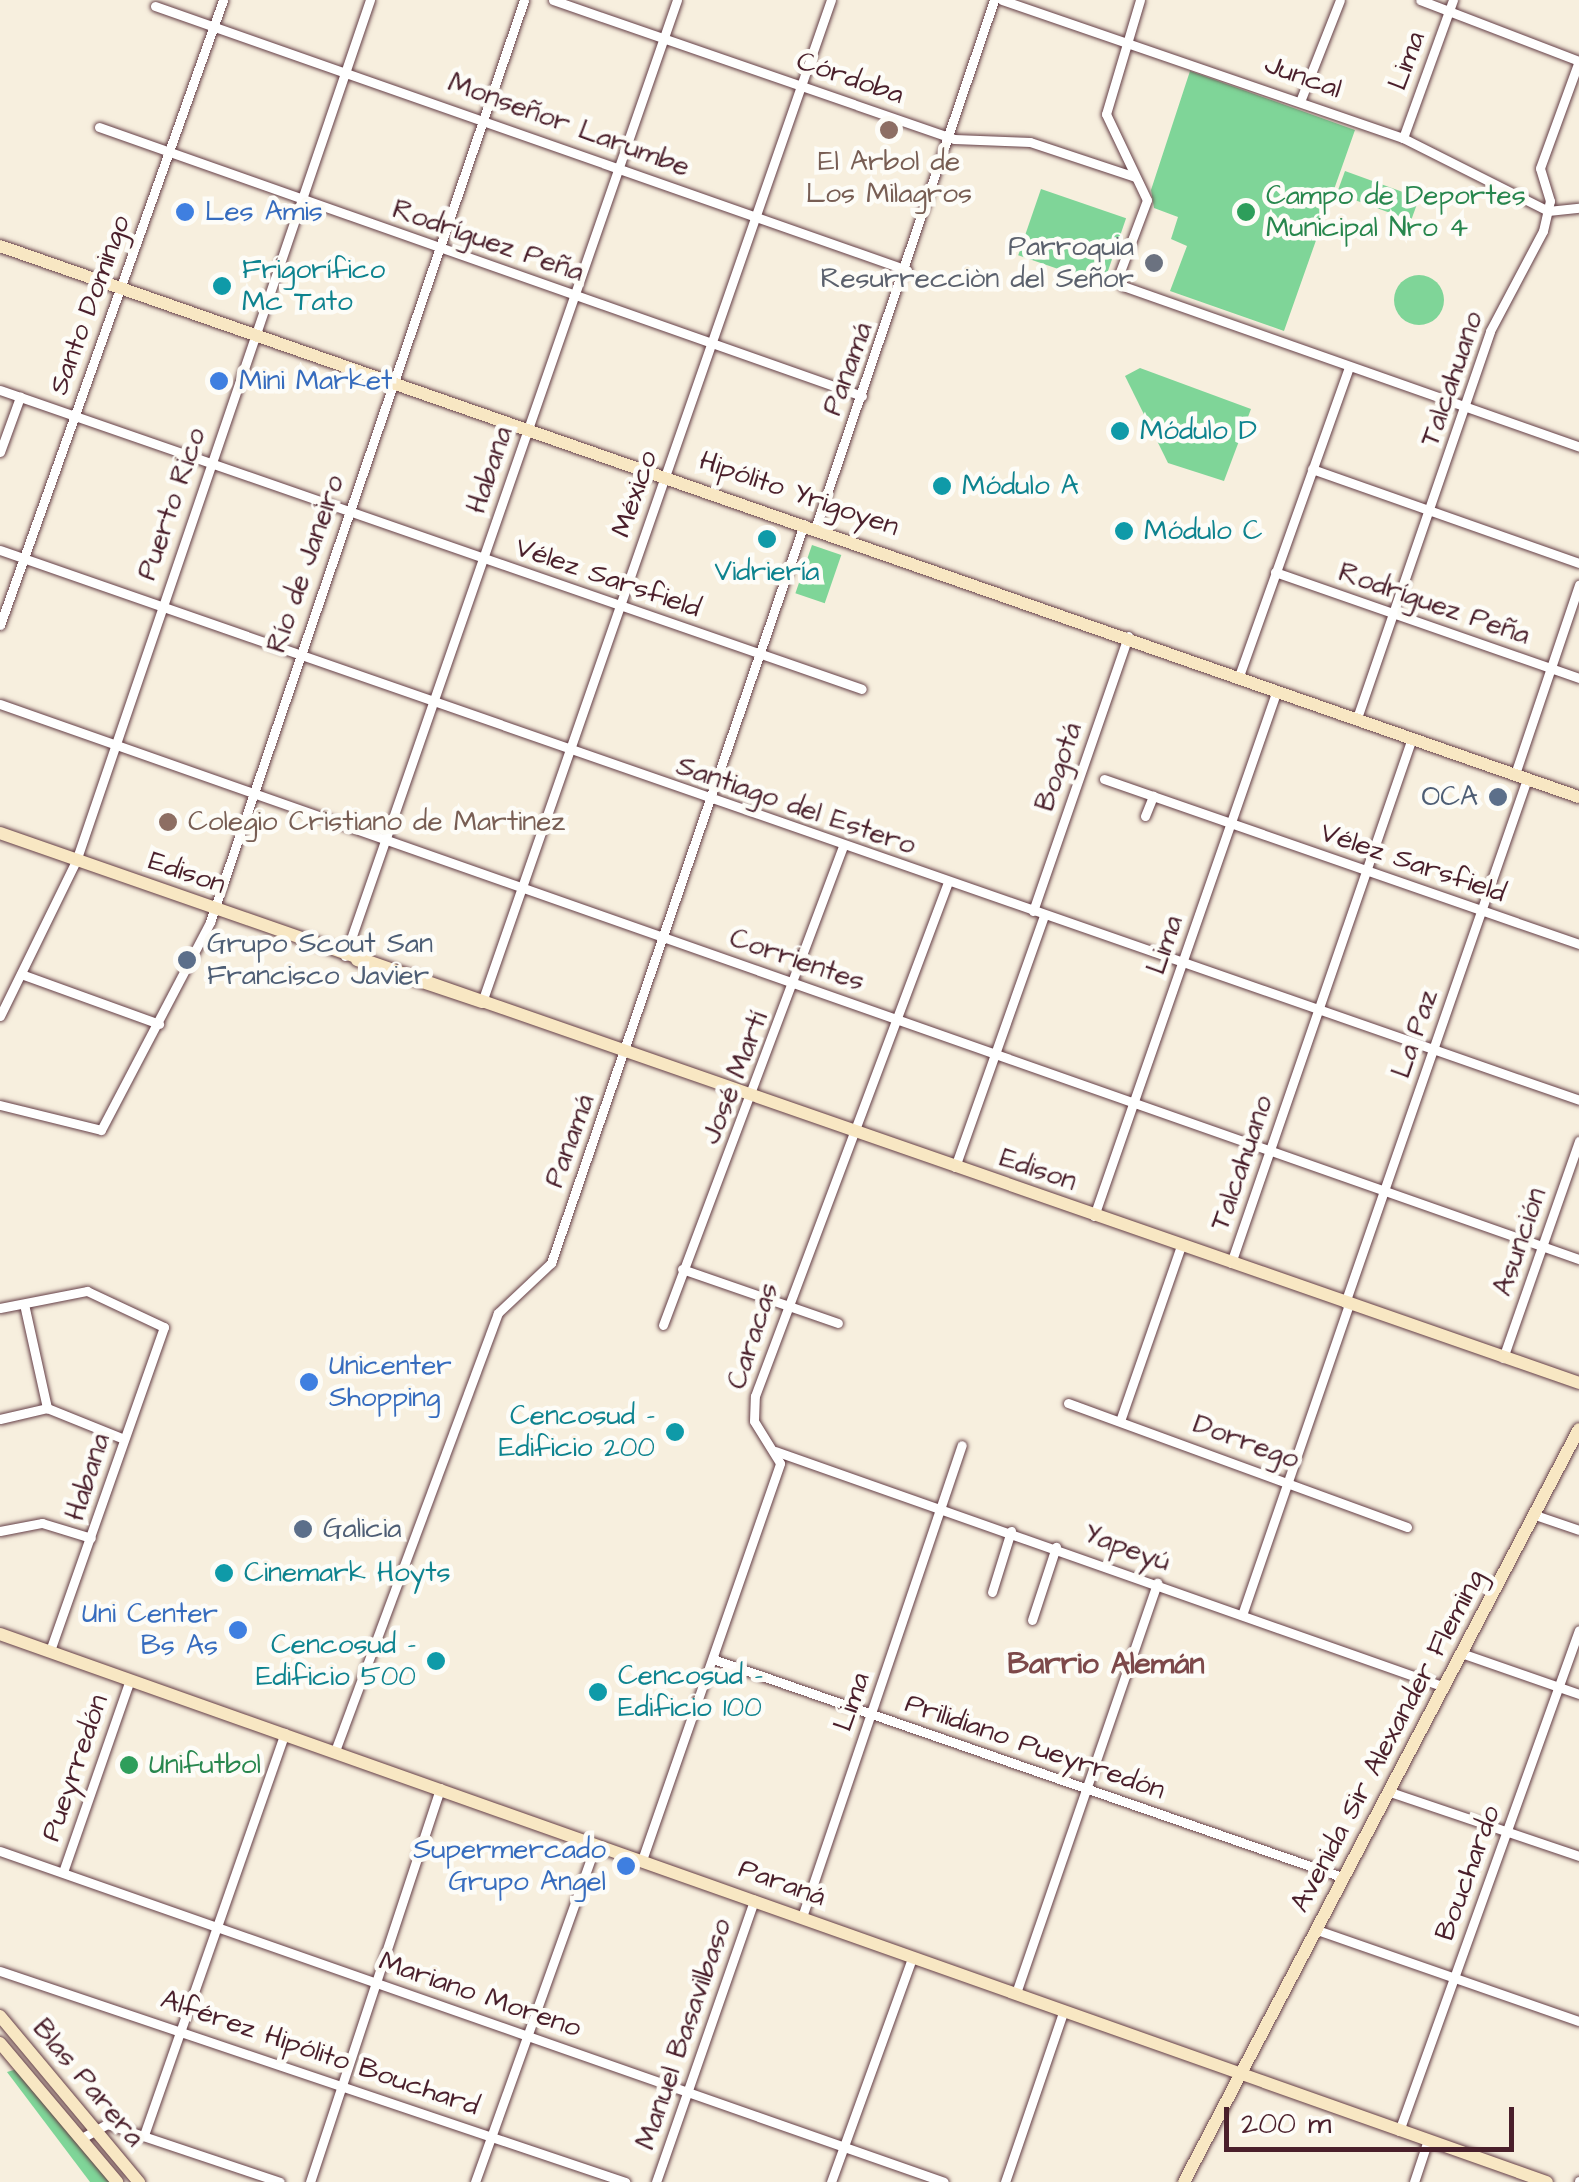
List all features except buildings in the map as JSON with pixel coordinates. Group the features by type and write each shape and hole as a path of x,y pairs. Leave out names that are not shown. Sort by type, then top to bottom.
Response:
{"street":[{"name":"Santo Domingo","path":"0,625 223,0"},
{"name":"Puerto Rico","path":"0,1016 76,860 112,744 370,0"},
{"name":"Río de Janeiro","path":"0,1104 101,1130 159,1024 214,908 524,0"},
{"name":"Córdoba","path":"554,0 954,139 1030,142 1134,177"},
{"name":"Habana","path":"351,958 385,839 529,428 615,166 678,0"},
{"name":"México","path":"482,1002 831,0"},
{"name":"Panamá","path":"335,1751 498,1313 551,1263 758,653 862,396 954,139 994,0"},
{"name":"Juncal","path":"1002,0 1300,99 1403,138 1548,212"},
{"path":"1140,0 1125,39 1106,114 1146,200 1118,277 1123,286 1579,446"},
{"path":"1300,99 1340,0"},
{"path":"1420,0 1579,61 1540,168 1548,212 1579,208"},
{"name":"Lima","path":"1403,138 1453,0"},
{"name":"Monseñor Larumbe","path":"155,6 347,70 907,270"},
{"name":"Rodríguez Peña","path":"99,127 862,396"},
{"name":"Talcahuano","path":"1357,718 1464,407 1548,212"},
{"name":"Hipólito Yrigoyen","path":"0,246 810,524 1579,797"},
{"path":"1239,676 1350,366"},
{"name":"Vélez Sarsfield","path":"0,390 862,689"},
{"path":"0,452 20,397"},
{"path":"1312,469 1579,563"},
{"name":"Santiago del Estero","path":"0,550 1579,1100"},
{"name":"Rodríguez Peña","path":"1275,572 1579,678"},
{"name":"La Paz","path":"1242,1615 1291,1482 1384,1190 1481,910 1579,585"},
{"name":"Bogotá","path":"956,1167 1128,636"},
{"name":"Lima","path":"1094,1216 1277,690"},
{"name":"Corrientes","path":"0,704 1579,1259"},
{"name":"Talcahuano","path":"1231,1263 1412,738"},
{"name":"Vélez Sarsfield","path":"1104,779 1579,944"},
{"path":"1145,816 1152,796"},
{"name":"Edison","path":"0,832 351,958 1579,1382"},
{"name":"José Martí","path":"663,1325 682,1269 754,1097 843,846"},
{"name":"Caracas","path":"775,1450 752,1413 784,1306 900,1020 948,882"},
{"path":"21,974 159,1024"},
{"name":"Asunción","path":"1503,1358 1579,1141"},
{"name":"Talcahuano","path":"1120,1422 1181,1246"},
{"path":"682,1269 838,1323"},
{"name":"Habana","path":"24,1304 87,1291 158,1318 162,1338 50,1651"},
{"path":"0,1308 24,1304 47,1408"},
{"name":"Dorrego","path":"1068,1403 1406,1527"},
{"path":"0,1419 47,1408 124,1438"},
{"name":"Avenida Sir Alexander Fleming","path":"1184,2182 1579,1429"},
{"name":"Lima","path":"802,1917 962,1445"},
{"path":"642,1860 780,1463 775,1450"},
{"name":"Yapeyú","path":"775,1450 1442,1686"},
{"path":"1535,1515 1579,1530"},
{"path":"0,1531 42,1523 91,1538"},
{"path":"992,1592 1012,1531"},
{"path":"1032,1620 1056,1547"},
{"path":"1016,1992 1157,1583"},
{"name":"Bouchardo","path":"1399,2131 1579,1630"},
{"name":"Paraná","path":"0,1634 1547,2182"},
{"path":"1461,1652 1579,1694"},
{"name":"Prilidiano Pueyrredón","path":"712,1659 1342,1877"},
{"name":"Pueyrredón","path":"63,1872 130,1680"},
{"path":"144,2135 285,1734"},
{"path":"310,2182 440,1788"},
{"path":"1386,1791 1579,1856"},
{"path":"475,2182 596,1844"},
{"name":"Mariano Moreno","path":"0,1851 944,2182"},
{"name":"Manuel Basavilbaso","path":"656,2182 754,1900"},
{"path":"1317,1930 1579,2020"},
{"path":"831,2182 913,1956"},
{"name":"Alférez Hipólito Bouchard","path":"0,1972 181,2029 625,2182"},
{"path":"1004,2182 1064,2010"},
{"name":"Blas Parera","path":"0,2016 139,2182"},
{"name":"Blas Parera","path":"0,2044 117,2182"},
{"path":"80,2139 91,2126 144,2135 280,2182"},
{"path":"1414,2182 1428,2140"}],"green space":[{"name":"Campo de Deportes Municipal Nro 4","path":"1190,71 1355,130 1284,331 1170,291 1187,246 1171,239 1178,217 1154,208 1151,190"},
{"path":"1345,171 1419,198 1411,221 1337,194"},
{"path":"1041,189 1126,218 1103,284 1018,255"},
{"path":"1409,276 1429,276 1443,290 1443,310 1429,324 1409,324 1395,310 1395,290"},
{"path":"1140,368 1251,409 1224,481 1168,463 1125,376"},
{"path":"812,545 841,555 825,603 795,593"},
{"path":"17,2069 113,2182 90,2182 7,2072"}],"place":[{"name":"El Arbol de Los Milagros","path":"889,130"},
{"name":"Les Amis","path":"185,212"},
{"name":"Campo de Deportes Municipal Nro 4","path":"1246,212"},
{"name":"Parroquia Resurrecciòn del Señor","path":"1154,263"},
{"name":"Frigorífico Mc Tato","path":"222,286"},
{"name":"Mini Market","path":"219,381"},
{"name":"Módulo D","path":"1120,431"},
{"name":"Módulo A","path":"942,486"},
{"name":"Módulo C","path":"1124,531"},
{"name":"Vidriería","path":"767,539"},
{"name":"OCA","path":"1498,797"},
{"name":"Colegio Cristiano de Martinez","path":"168,822"},
{"name":"Grupo Scout San Francisco Javier","path":"187,960"},
{"name":"Unicenter Shopping","path":"309,1382"},
{"name":"Cencosud - Edificio 200","path":"675,1432"},
{"name":"Galicia","path":"303,1529"},
{"name":"Cinemark Hoyts","path":"224,1573"},
{"name":"Uni Center Bs As","path":"238,1630"},
{"name":"Cencosud - Edificio 500","path":"436,1661"},
{"name":"Cencosud - Edificio 100","path":"598,1692"},
{"name":"Unifutbol","path":"129,1765"},
{"name":"Supermercado Grupo Angel","path":"626,1866"}],"district":[{"name":"Barrio Alemán","path":"1106,1664"}]}
